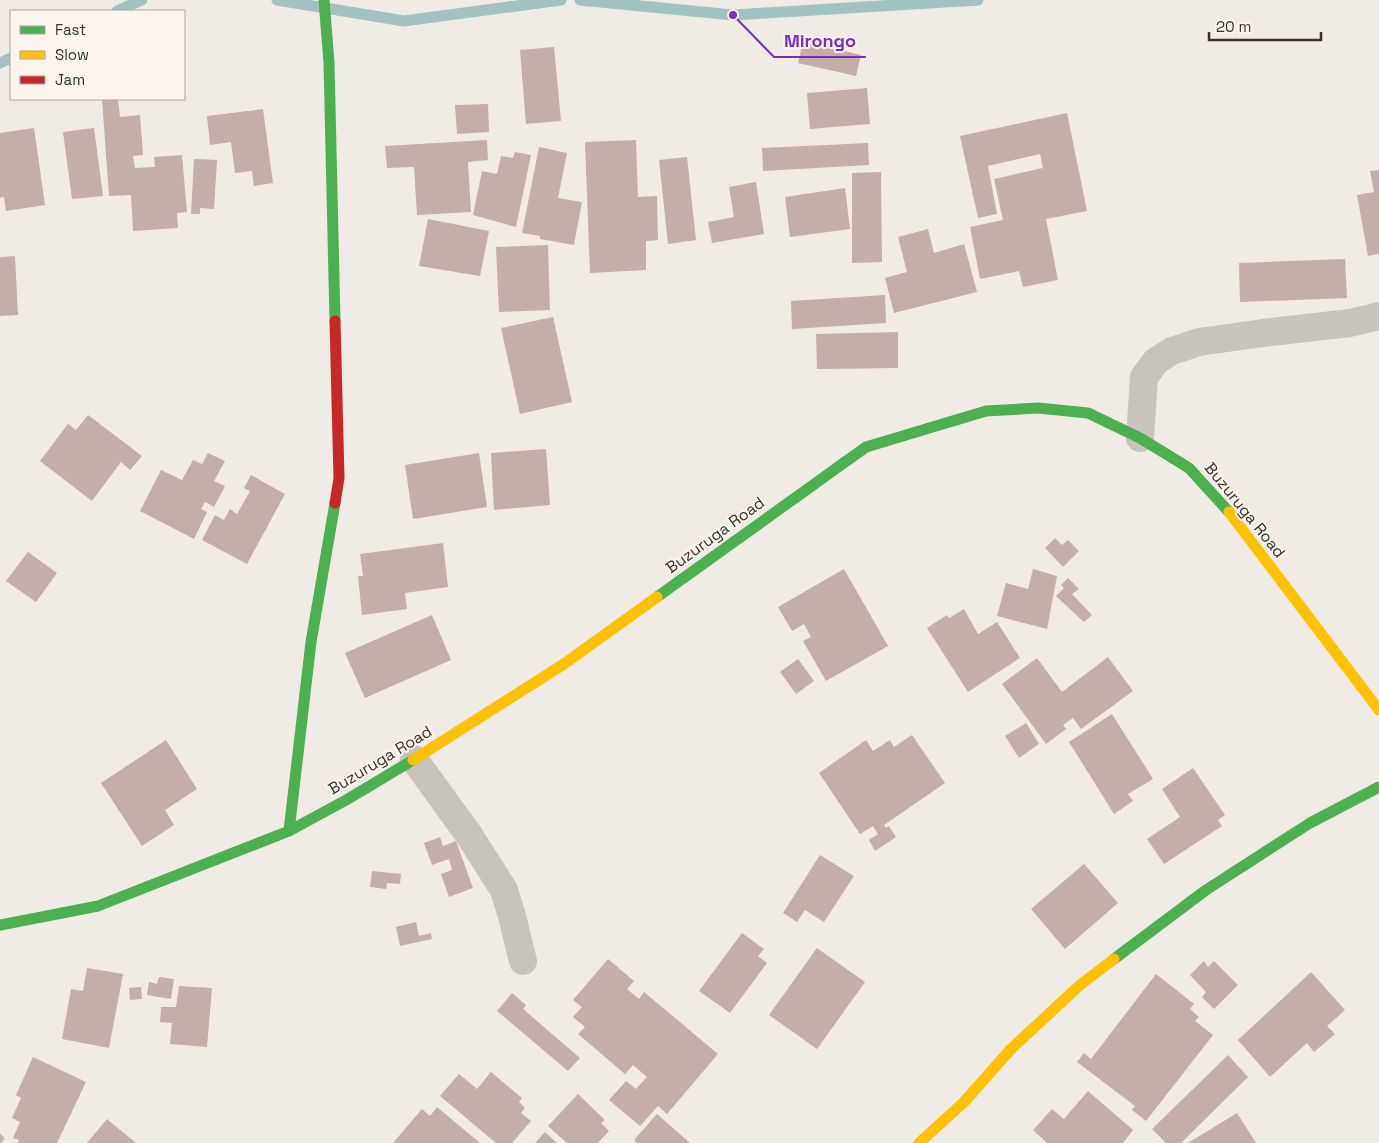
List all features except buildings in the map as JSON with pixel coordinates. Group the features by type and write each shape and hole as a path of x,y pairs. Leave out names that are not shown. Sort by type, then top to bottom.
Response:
{"main road":[{"path":"289,831 311,642 339,478 329,63 324,0"},
{"name":"Buzuruga Road","path":"0,925 98,906 289,831 348,799 414,759 564,664 866,447 986,411 1038,408 1088,413 1140,438 1189,468 1231,514 1379,710"},
{"path":"919,1143 964,1102 1011,1049 1080,985 1214,885 1310,823 1379,787"}],"street":[{"path":"1140,438 1144,377 1156,361 1172,352 1199,342 1350,323 1379,316"},
{"path":"414,759 469,835 504,890 523,961"}],"waterway":[{"path":"119,10 142,0"},
{"path":"277,0 404,21 561,0"},
{"path":"580,0 733,15 978,0"},
{"path":"0,63 10,58"}],"traffic: fast":[{"path":"324,0 329,63 335,321"},
{"path":"657,597 866,447 986,411 1038,408 1088,413 1140,438 1189,468 1229,512"},
{"path":"289,831 311,642 335,503"},
{"path":"0,925 98,906 289,831 348,799 413,760"},
{"path":"1114,959 1206,890 1310,823 1379,787"}],"traffic: slow":[{"path":"1229,512 1379,710"},
{"path":"413,760 564,664 657,597"},
{"path":"919,1143 964,1102 1011,1049 1080,985 1114,959"}],"traffic: jam":[{"path":"335,321 339,478 335,503"}],"place":[{"name":"Mirongo","path":"733,15"}]}
